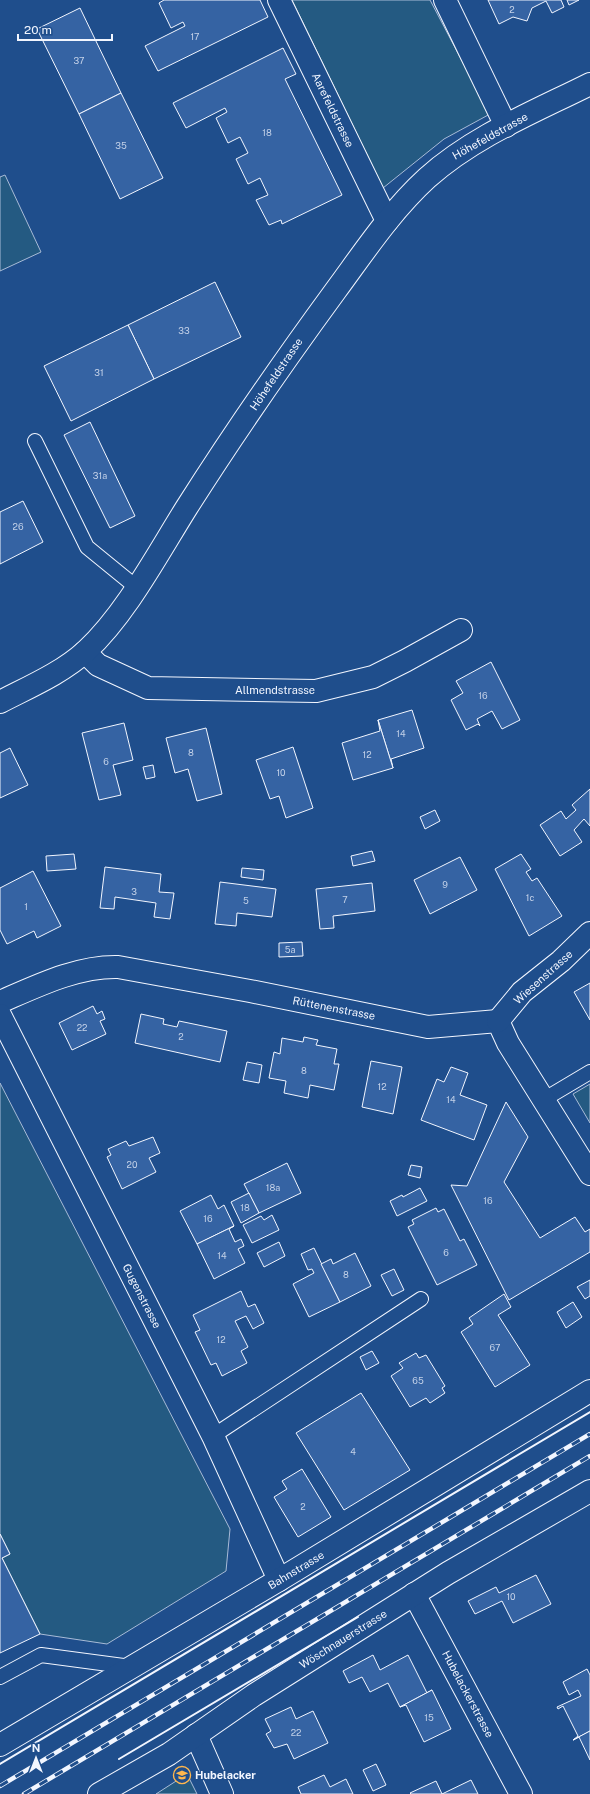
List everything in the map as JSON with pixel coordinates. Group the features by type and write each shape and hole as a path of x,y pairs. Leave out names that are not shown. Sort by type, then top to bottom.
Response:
{"street":[{"name":"Aarefeldstrasse","path":"279,0 387,221"},
{"path":"445,0 506,126"},
{"name":"Höhefeldstrasse","path":"0,702 52,676 85,652 103,634 136,587 191,500 300,338 387,221 426,180 453,156 506,126 590,84"},
{"name":"Allmendstrasse","path":"85,652 98,665 148,688 316,691 373,677 462,630"},
{"name":"Wiesenstrasse","path":"498,1021 522,992 561,961 590,933"},
{"name":"Rüttenenstrasse","path":"0,1002 33,988 81,971 106,967 118,967 250,991 428,1027 498,1021"},
{"path":"498,1021 508,1042 590,1174"},
{"name":"Gugenstrasse","path":"2,1024 213,1436 279,1580"},
{"name":"Bahnstrasse","path":"0,1745 279,1580 590,1391"},
{"name":"Wöschnauerstrasse","path":"99,1794 169,1754 254,1695 414,1594 590,1490"},
{"name":"Hubelackerstrasse","path":"414,1594 521,1794"},
{"path":"196,1735 222,1794"}],"lane":[{"path":"34,441 87,547 136,587"},
{"path":"543,1100 590,1072"},
{"path":"213,1436 421,1299"},
{"path":"0,1677 41,1656 132,1667"}],"shaded area":[{"path":"292,0 430,0 490,114 444,139 383,188"},
{"path":"5,175 41,252 0,271 0,177"},
{"path":"0,1083 230,1529 226,1571 107,1644 40,1634 2,1558 10,1554 0,1534"},
{"path":"590,1084 590,1123 573,1094"},
{"path":"187,1774 197,1794 156,1794"}],"building":[{"path":"164,0 260,0 268,17 158,71 145,46 185,26 183,22 171,28 159,3"},
{"path":"488,0 561,0 564,7 552,13 546,1 532,8 527,21 513,17 499,24"},
{"path":"567,0 579,0 569,5"},
{"path":"80,8 121,93 79,114 37,29"},
{"path":"283,48 296,74 285,79 342,195 282,224 281,220 269,225 256,200 268,195 260,178 248,184 236,159 248,153 240,137 228,143 216,118 227,112 225,108 186,128 173,103"},
{"path":"121,93 163,178 120,199 79,114"},
{"path":"215,282 241,337 154,379 128,325"},
{"path":"128,325 154,379 71,421 44,366"},
{"path":"90,422 135,516 110,528 64,435"},
{"path":"23,501 43,542 0,564 0,512"},
{"path":"491,662 520,720 502,729 492,711 477,719 480,726 478,724 466,730 451,700 463,693 456,681"},
{"path":"412,710 424,748 391,759 393,768 378,720"},
{"path":"378,720 393,768 353,780 342,743 380,731"},
{"path":"124,723 133,760 113,765 121,795 99,800 82,733"},
{"path":"206,728 222,794 197,801 188,769 175,773 166,738"},
{"path":"293,747 313,808 286,818 279,796 270,799 256,760"},
{"path":"10,748 28,785 0,798 0,753"},
{"path":"153,765 155,777 146,779 143,767"},
{"path":"590,789 590,826 584,819 574,830 582,842 560,856 540,825 561,811 566,819 576,810 572,805"},
{"path":"435,810 440,821 425,829 420,817"},
{"path":"372,851 375,861 353,866 351,856"},
{"path":"74,854 76,869 47,871 46,856"},
{"path":"521,854 531,869 526,872 532,881 537,878 562,916 529,936 495,869"},
{"path":"460,857 477,890 430,914 414,880"},
{"path":"105,867 161,874 159,892 174,893 170,919 154,917 156,903 115,897 114,909 100,908"},
{"path":"242,868 264,870 263,880 241,877"},
{"path":"33,871 61,926 37,938 34,931 7,944 0,930 0,888"},
{"path":"220,882 276,889 272,917 237,913 236,926 215,924"},
{"path":"372,883 375,911 333,916 334,928 320,929 316,889"},
{"path":"302,942 303,956 279,957 279,943"},
{"path":"590,983 590,1020 574,992"},
{"path":"93,1006 97,1014 102,1011 105,1019 100,1021 106,1034 72,1050 59,1023"},
{"path":"141,1014 164,1019 163,1024 177,1027 179,1021 227,1031 220,1062 135,1043"},
{"path":"304,1037 318,1040 316,1045 337,1049 334,1064 339,1064 334,1090 310,1085 308,1098 284,1093 286,1081 269,1078 274,1052 280,1054 282,1038 303,1042"},
{"path":"371,1061 402,1067 393,1114 362,1107"},
{"path":"247,1062 262,1065 259,1083 243,1080"},
{"path":"451,1067 468,1073 460,1095 487,1105 474,1140 421,1120 437,1079 444,1082"},
{"path":"506,1102 528,1137 504,1182 540,1238 575,1217 585,1232 590,1229 590,1252 509,1300 451,1185 467,1186"},
{"path":"153,1137 160,1153 149,1158 156,1172 122,1189 107,1157 111,1155 108,1149 126,1141 129,1146"},
{"path":"287,1163 301,1193 259,1213 244,1184"},
{"path":"411,1165 422,1167 420,1178 408,1175"},
{"path":"420,1188 427,1201 397,1216 390,1201 402,1195 403,1197"},
{"path":"249,1193 259,1213 241,1223 231,1202"},
{"path":"211,1195 218,1209 224,1205 234,1226 197,1244 180,1211"},
{"path":"436,1208 438,1212 444,1209 460,1241 464,1239 477,1265 437,1285 408,1227 414,1224 412,1220"},
{"path":"272,1215 279,1230 252,1243 243,1225 261,1216 264,1220"},
{"path":"234,1226 229,1229 235,1242 241,1239 244,1246 238,1249 245,1263 214,1279 197,1244"},
{"path":"279,1242 285,1256 264,1267 257,1253"},
{"path":"314,1248 340,1302 309,1317 293,1284 314,1273 312,1269 308,1270 301,1254"},
{"path":"355,1253 371,1286 340,1302 321,1264 331,1259 333,1264"},
{"path":"394,1269 404,1290 392,1296 381,1275"},
{"path":"590,1280 590,1296 585,1299 577,1287"},
{"path":"241,1291 248,1307 255,1304 264,1323 253,1329 246,1316 235,1321 248,1347 241,1351 247,1363 222,1376 216,1363 211,1365 195,1332 200,1330 193,1315"},
{"path":"504,1294 511,1307 498,1315 530,1365 495,1387 461,1332 473,1324 469,1318"},
{"path":"573,1302 582,1317 566,1328 557,1312"},
{"path":"372,1351 379,1363 366,1370 360,1357"},
{"path":"416,1353 419,1358 426,1355 445,1386 442,1388 445,1393 430,1403 426,1398 410,1407 391,1376 403,1368 399,1363"},
{"path":"361,1393 410,1470 344,1510 296,1433"},
{"path":"302,1469 331,1517 298,1537 274,1497 287,1489 282,1481"},
{"path":"0,1534 10,1554 2,1558 40,1634 0,1653"},
{"path":"536,1575 551,1604 513,1623 502,1601 475,1614 468,1601 496,1587 499,1593"},
{"path":"373,1655 380,1670 408,1655 427,1693 400,1707 388,1683 370,1692 362,1677 349,1683 343,1671"},
{"path":"587,1669 590,1675 590,1731 573,1740 578,1736 563,1706 558,1709 557,1707 581,1696 578,1690 569,1695 563,1682"},
{"path":"432,1690 451,1729 424,1742 406,1705 400,1707"},
{"path":"291,1707 296,1719 313,1711 328,1743 294,1759 287,1744 274,1748 266,1734 271,1731 265,1719"},
{"path":"590,1731 590,1760 579,1737 573,1740"},
{"path":"376,1764 386,1785 373,1791 363,1770"},
{"path":"324,1775 330,1787 346,1779 353,1794 301,1794 298,1787"},
{"path":"471,1780 478,1794 442,1794"},
{"path":"436,1781 442,1794 411,1794 410,1793"}],"railway":[{"path":"0,1786 590,1434"},
{"path":"24,1794 590,1456"}],"wall":[{"path":"0,1764 590,1412"},
{"path":"119,1759 358,1617"}],"place":[{"name":"Hubelacker","path":"182,1775"}]}
